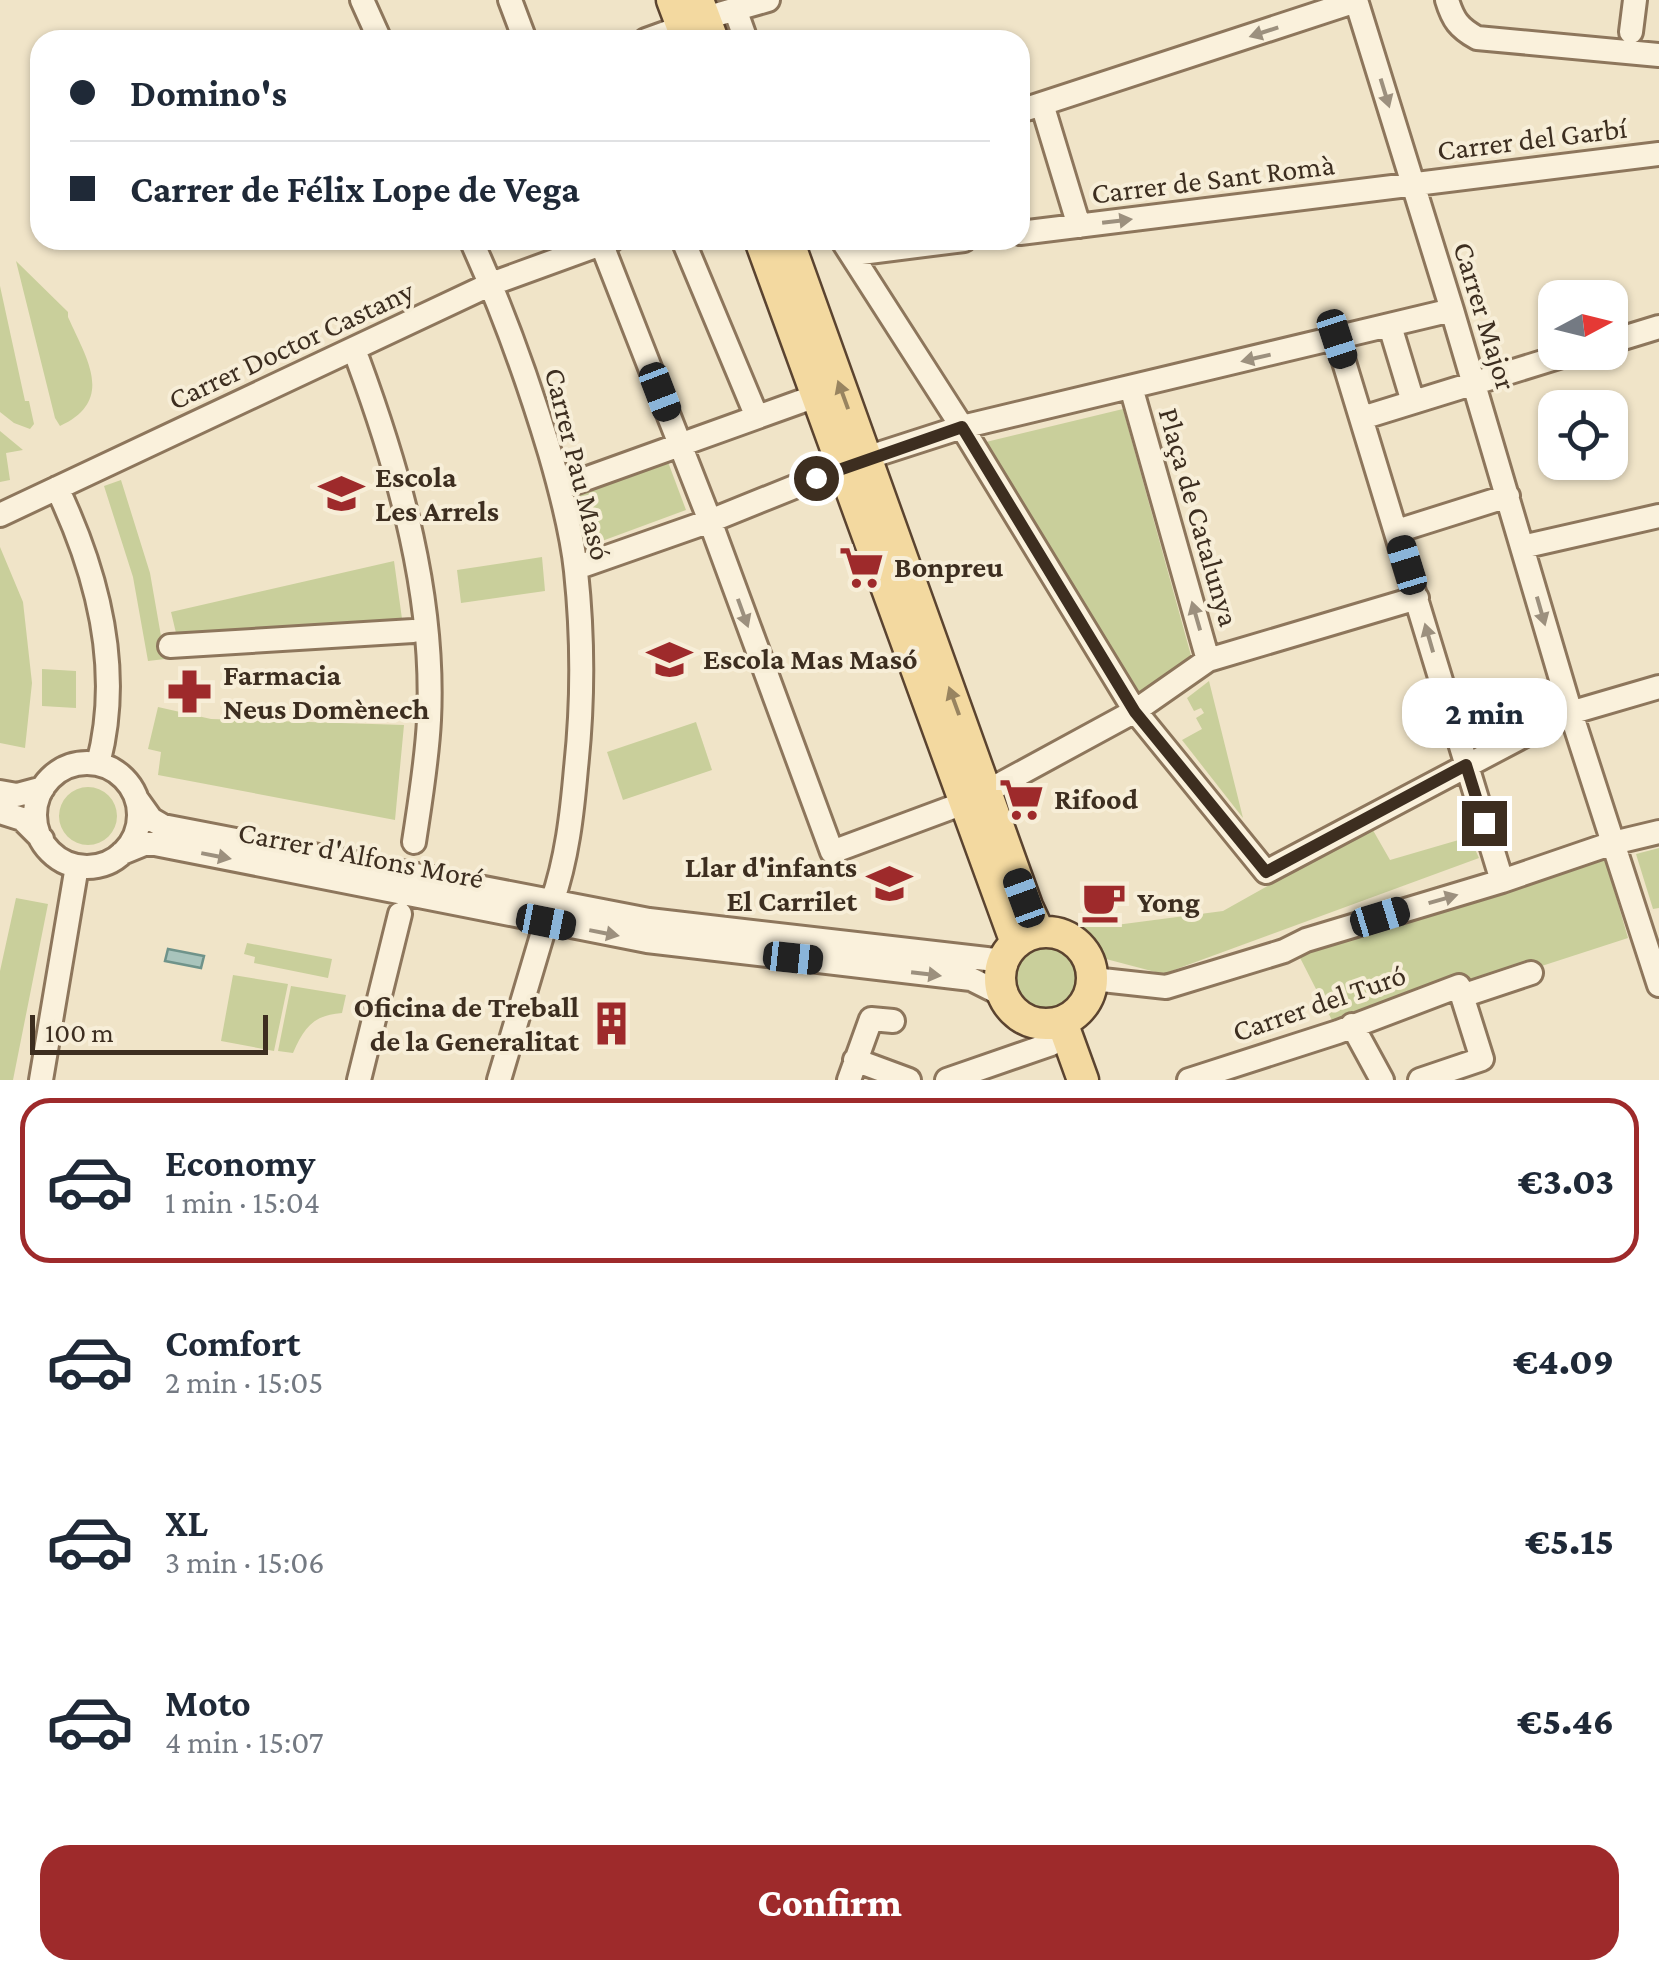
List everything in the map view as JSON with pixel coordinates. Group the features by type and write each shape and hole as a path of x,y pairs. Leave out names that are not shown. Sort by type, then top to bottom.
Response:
{"main road":[{"path":"764,250 816,396 854,463"},
{"path":"791,250 854,463 975,798 1020,945"},
{"path":"1056,1033 1086,1002 1093,979 1091,964 1078,944 1062,934 1020,945 1000,976 1003,995 1015,1013 1056,1033 1083,1080"}],"street":[{"path":"362,0 376,30"},
{"path":"510,0 521,30"},
{"path":"1446,0 1452,19 1477,38 1659,55"},
{"path":"1632,32 1635,0"},
{"path":"671,30 761,1"},
{"path":"1079,226 1031,107 1356,1"},
{"name":"Carrer Major","path":"1356,1 1570,710 1657,973"},
{"path":"699,19 724,30"},
{"name":"Carrer del Garbí","path":"1413,184 1659,154"},
{"name":"Carrer de Sant Romà","path":"1030,232 1413,184"},
{"name":"Carrer Pau Masó","path":"476,250 531,389 560,488 576,568 582,672 572,815 560,878 500,1080"},
{"name":"Carrer Doctor Castany","path":"0,515 491,284 581,250"},
{"path":"608,250 710,521"},
{"path":"687,250 757,417"},
{"path":"850,250 1135,712 1266,872 1570,710 1659,687"},
{"path":"1131,387 1452,310"},
{"path":"1390,326 1414,402"},
{"path":"1628,336 1659,327"},
{"path":"1337,339 1502,881"},
{"path":"358,360 397,478 423,603 429,717 414,842"},
{"path":"1362,418 1538,363"},
{"name":"Plaça de Catalunya","path":"576,568 710,521 854,463 962,427 1131,387 1208,660 1135,712 975,798 832,852 710,521"},
{"path":"560,488 816,396"},
{"path":"57,488 77,530 101,614 109,686 108,727 98,764"},
{"path":"1397,531 1508,496"},
{"path":"1522,547 1659,516"},
{"path":"1208,660 1417,598"},
{"path":"170,646 413,631"},
{"path":"0,812 22,819 60,858 77,866 97,866 122,853 138,828 136,798 123,777 98,764 63,768 43,788 36,808 42,839"},
{"path":"0,792 17,795 43,788"},
{"name":"Carrer d'Alfons Moré","path":"136,798 152,819 163,826 549,912 646,941 972,979 1003,995"},
{"path":"1093,979 1166,988 1614,842 1659,832"},
{"name":"Carrer d'Alfons Moré","path":"122,853 155,844 549,912 1020,945"},
{"path":"41,1080 77,866"},
{"path":"360,1076 400,914"},
{"name":"Carrer del Turó","path":"1189,1080 1253,1070 1352,1025 1458,986 1462,996 1531,974"},
{"path":"1420,1080 1482,1059 1462,996"},
{"path":"892,1021 871,1020 852,1070 909,1080"},
{"path":"1352,1025 1382,1080"},
{"path":"947,1080 1056,1033"}],"green space":[{"path":"16,261 68,312 92,377 87,404 60,426 55,418"},
{"path":"0,286 25,401 29,401 34,424 30,429 0,412"},
{"path":"1123,409 1192,659 1135,698 986,442"},
{"path":"0,431 23,450 6,453 10,480 0,482"},
{"path":"668,462 686,510 583,548 574,495"},
{"path":"121,480 150,573 165,659 148,661 133,577 104,486"},
{"path":"0,547 23,602 32,683 25,748 0,743"},
{"path":"542,557 545,591 461,603 457,570"},
{"path":"394,561 403,626 176,633 171,612"},
{"path":"42,669 76,671 76,708 42,706"},
{"path":"1209,681 1243,818 1182,740 1202,729 1196,718 1204,713 1201,708 1194,711 1187,698"},
{"path":"158,707 211,719 404,725 395,820 158,775 161,752 148,749"},
{"path":"696,722 712,770 623,800 607,752"},
{"path":"88,787 109,795 117,816 109,837 88,845 67,837 59,816 67,795"},
{"path":"1366,818 1390,860 1462,839 1465,850 1474,847 1479,858 1163,974 1106,959 1084,928 1088,922 1116,925 1223,911 1280,879"},
{"path":"1659,848 1659,908 1653,909 1636,854"},
{"path":"1604,855 1628,938 1338,1032 1295,948"},
{"path":"16,898 48,904 13,1080 0,1080 0,971"},
{"path":"247,943 332,959 328,978 254,963 255,957 244,954"},
{"path":"1045,944 1068,954 1078,977 1068,1000 1045,1010 1022,1000 1012,977 1022,954"},
{"path":"233,975 288,984 274,1051 221,1041"},
{"path":"291,986 346,995 342,1013 311,1024 293,1053 278,1051"}],"water":[{"path":"168,949 204,956 201,968 165,961"}],"place":[{"name":"Escola Les Arrels","path":"342,494"},
{"name":"Bonpreu","path":"861,567"},
{"name":"Escola Mas Masó","path":"670,659"},
{"name":"Farmacia Neus Domènech","path":"190,692"},
{"name":"Rifood","path":"1021,799"},
{"name":"Llar d'infants El Carrilet","path":"890,884"},
{"name":"Yong","path":"1104,902"},
{"name":"Oficina de Treball de la Generalitat","path":"612,1024"}],"route":[{"path":"816,478 962,427 1135,712 1266,872 1466,765 1484,823"}]}
